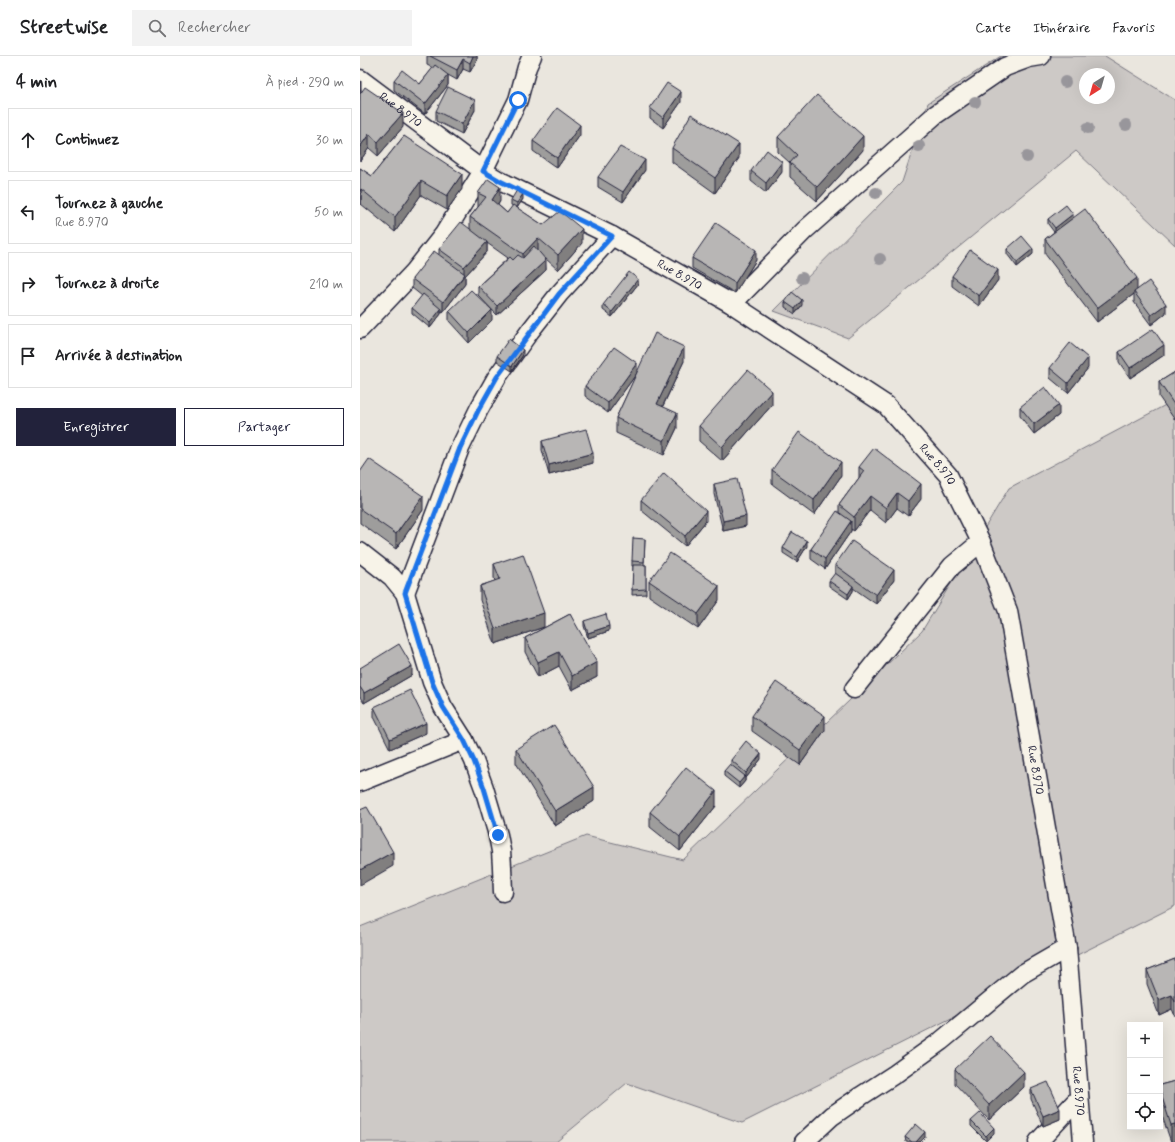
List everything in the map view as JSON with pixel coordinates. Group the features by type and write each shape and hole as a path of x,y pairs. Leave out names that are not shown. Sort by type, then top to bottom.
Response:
{"street":[{"path":"360,329 414,272 444,234 483,171 518,100 527,67 532,56"},
{"path":"732,304 805,230 935,115 1005,67 1012,60 1041,56"},
{"name":"Rue 8.970","path":"360,79 483,171 500,181 612,236 732,304 886,405 948,476 981,542 1008,611 1067,948 1078,1098 1083,1142"},
{"path":"405,593 460,448 497,377 559,294 612,236"},
{"path":"854,689 952,566 981,542"},
{"path":"363,560 392,577 405,593 432,682 443,707 464,740 484,788 498,835 502,866 503,892"},
{"path":"360,782 464,740"},
{"path":"804,1142 832,1116 942,1041 1022,974 1067,948"},
{"path":"1038,1142 1078,1098"}],"shaded area":[{"path":"1001,56 1105,56 1175,100 1175,245 1076,151 848,338 774,311 902,182 928,103"},
{"path":"1175,400 1175,906 742,1123 627,1083 556,1142 360,1142 360,927 586,836 683,860 922,631 1009,488"}],"building":[{"path":"430,56 473,56 470,63 463,59 457,70"},
{"path":"435,65 448,75 425,104 394,80 402,70 420,84"},
{"path":"667,83 681,92 663,118 650,108"},
{"path":"365,87 403,113 378,142 369,134 360,147 360,94"},
{"path":"448,87 475,100 462,124 436,111"},
{"path":"817,95 863,136 817,187 790,163 797,155 778,137"},
{"path":"557,108 580,125 557,158 533,141"},
{"path":"691,114 739,144 715,178 672,148"},
{"path":"404,136 462,174 447,196 421,181 395,217 361,189 360,191 360,168 372,176"},
{"path":"620,147 645,160 623,192 598,177"},
{"path":"767,150 782,162 766,183 751,171"},
{"path":"488,179 500,187 492,200 507,213 513,205 543,225 560,211 582,229 558,255 538,238 523,254 470,217 486,197 478,193"},
{"path":"517,190 523,194 517,203 511,200"},
{"path":"1066,205 1073,214 1055,228 1048,219"},
{"path":"1085,209 1137,278 1097,308 1045,239"},
{"path":"461,222 487,242 464,267 439,249"},
{"path":"716,223 756,250 735,283 692,258"},
{"path":"1022,236 1033,249 1017,262 1007,249"},
{"path":"534,246 546,260 497,306 478,286 510,257 513,260 518,255 523,258"},
{"path":"970,250 998,270 979,296 952,276"},
{"path":"434,251 465,274 443,302 412,279"},
{"path":"629,272 638,279 612,312 603,305"},
{"path":"1149,281 1166,304 1151,315 1134,292"},
{"path":"471,290 492,310 469,333 449,311"},
{"path":"792,292 802,300 795,309 785,302"},
{"path":"423,294 441,309 430,323 412,308"},
{"path":"1153,329 1164,345 1130,368 1119,352"},
{"path":"655,333 684,347 657,404 677,413 664,441 616,418"},
{"path":"509,339 523,350 512,366 497,356"},
{"path":"1070,343 1088,358 1068,383 1050,368"},
{"path":"614,347 637,363 608,403 585,386"},
{"path":"748,370 772,391 722,447 699,426"},
{"path":"1175,372 1175,406 1159,382"},
{"path":"1045,387 1059,405 1034,424 1020,407"},
{"path":"586,429 593,453 549,465 542,441"},
{"path":"799,432 841,462 814,500 772,470"},
{"path":"874,448 921,484 908,501 897,493 886,508 870,496 854,517 839,505 864,471 859,467"},
{"path":"369,459 423,496 396,534 360,509 360,472"},
{"path":"664,473 706,511 685,536 641,500"},
{"path":"737,479 746,516 723,521 714,484"},
{"path":"837,511 851,521 825,559 811,549"},
{"path":"792,532 807,541 797,557 783,548"},
{"path":"633,538 645,539 644,562 632,561"},
{"path":"852,541 894,570 876,595 835,565"},
{"path":"670,553 719,586 698,614 649,581"},
{"path":"523,554 544,613 495,629 480,586 500,579 494,564"},
{"path":"633,565 646,565 646,589 632,590"},
{"path":"835,573 853,586 848,594 829,581"},
{"path":"570,614 597,662 572,676 559,652 538,662 525,638"},
{"path":"606,614 609,626 588,633 584,621"},
{"path":"399,644 412,666 364,693 360,687 360,668"},
{"path":"776,682 825,716 800,750 752,716"},
{"path":"410,690 426,723 390,739 374,707"},
{"path":"554,725 594,787 555,811 516,749"},
{"path":"746,741 761,754 746,773 731,760"},
{"path":"730,764 745,776 739,783 724,771"},
{"path":"686,767 716,791 680,837 650,812"},
{"path":"367,807 393,852 360,870 360,810"},
{"path":"1175,959 1175,1002 1172,995 1159,1000 1147,970"},
{"path":"990,1036 1024,1072 989,1105 955,1069"},
{"path":"1175,1081 1175,1124 1171,1125 1163,1100 1163,1084"},
{"path":"1048,1082 1060,1109 1043,1116 1031,1089"},
{"path":"980,1113 994,1128 986,1136 971,1121"},
{"path":"916,1124 925,1132 916,1142 912,1142 905,1137"}],"route":[{"path":"498,835 474,761 464,740 443,707 432,682 405,593 460,448 497,377 559,294 612,236 500,181 483,171 518,100"}]}
